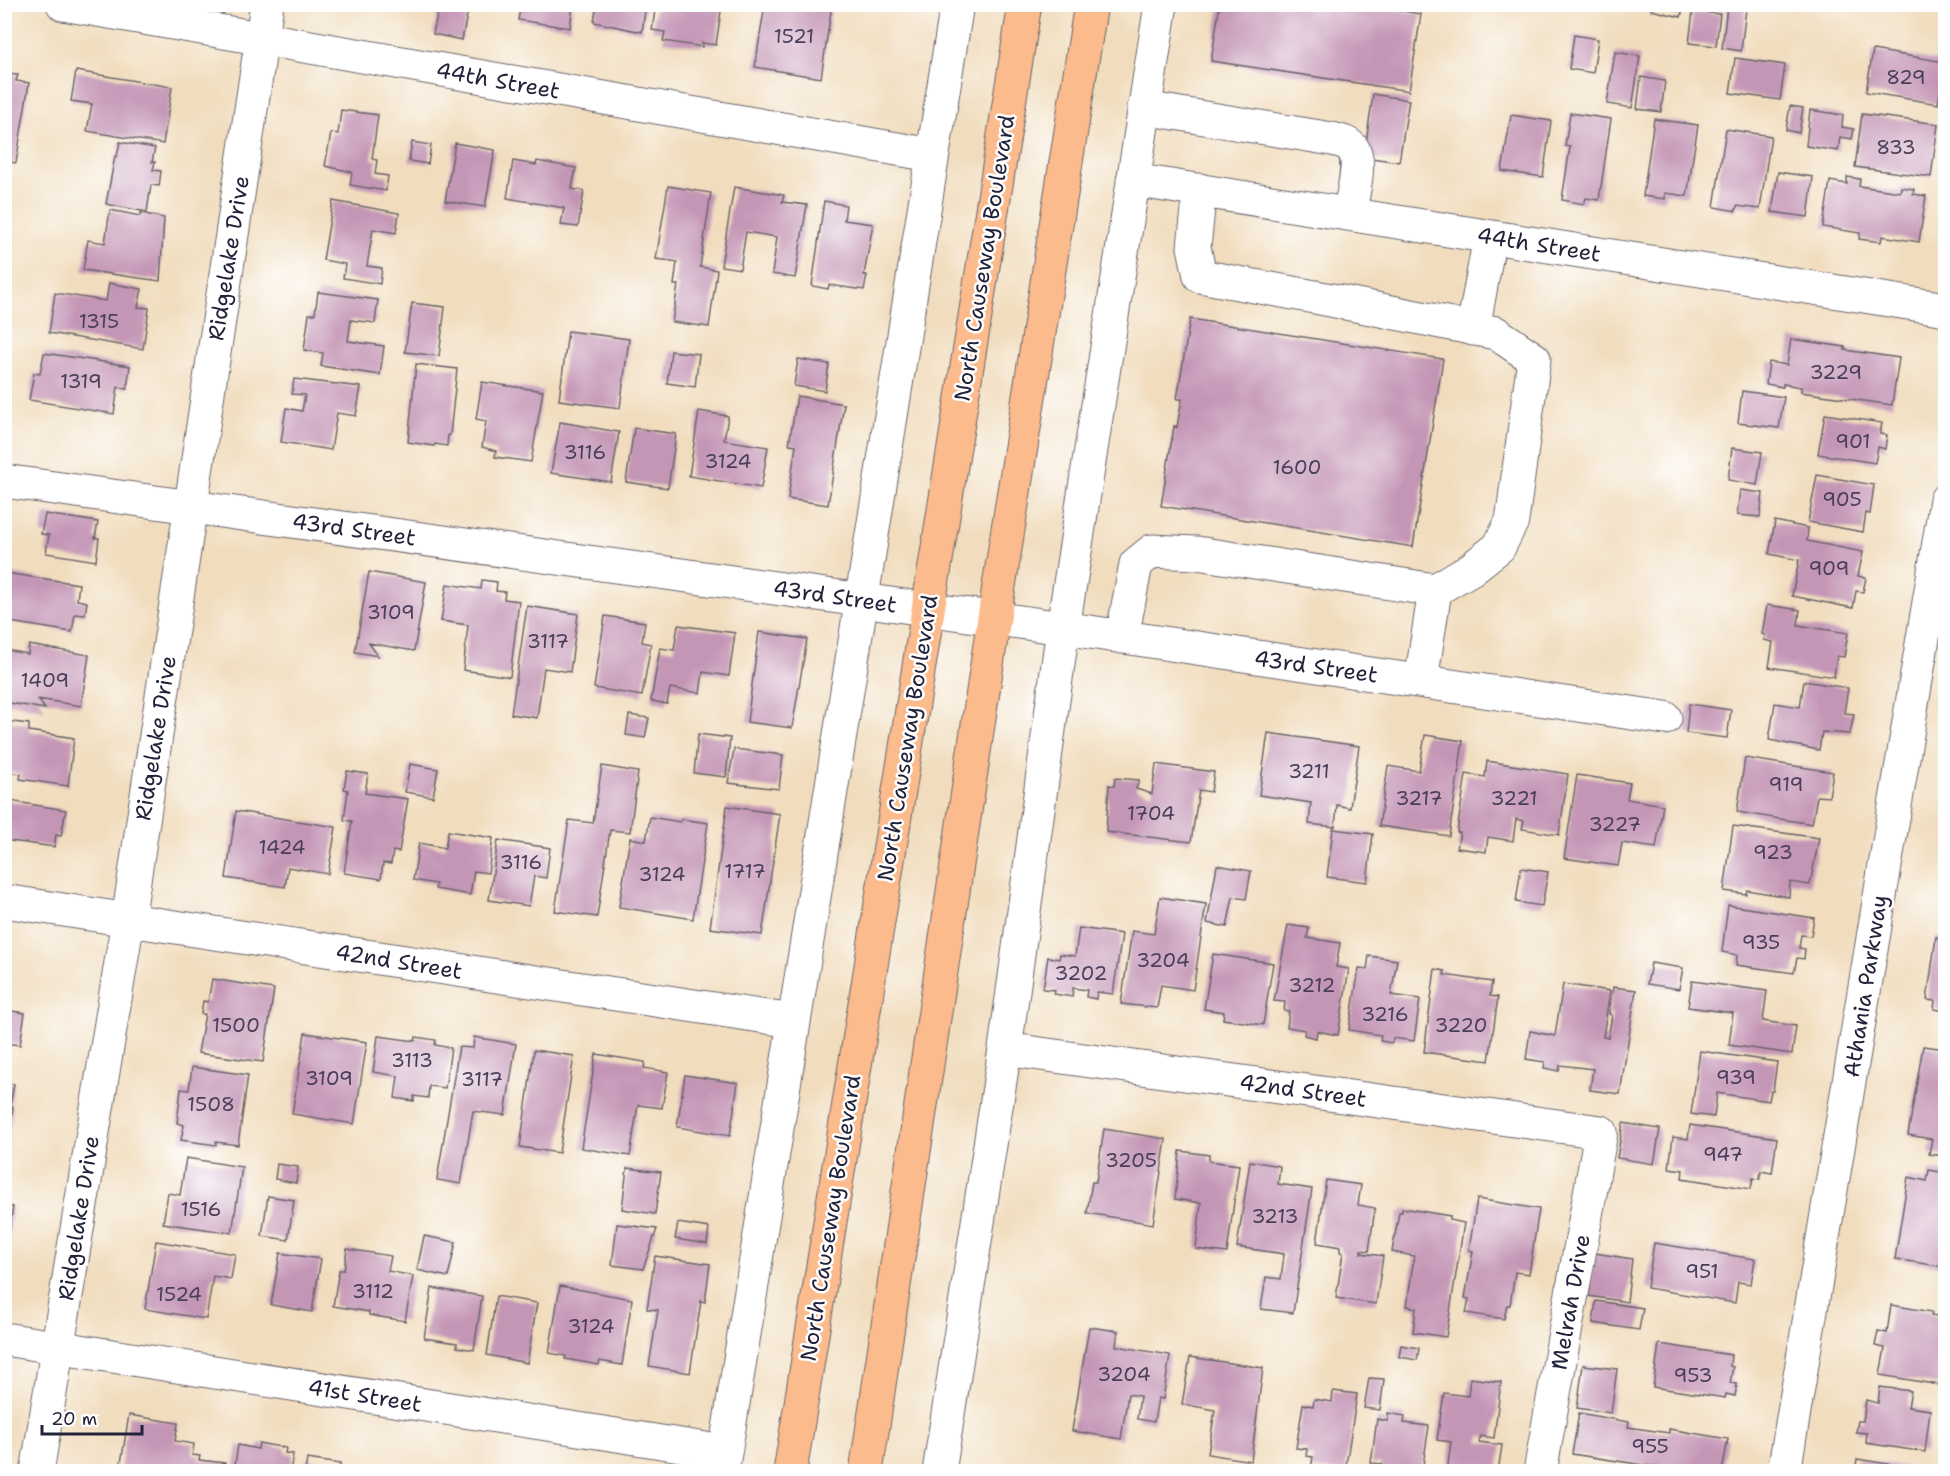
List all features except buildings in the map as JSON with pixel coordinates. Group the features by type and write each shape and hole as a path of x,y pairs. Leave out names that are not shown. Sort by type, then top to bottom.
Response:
{"highway":[{"name":"North Causeway Boulevard","path":"790,1472 1025,4"},
{"path":"866,1472 994,618 1091,4"}],"street":[{"name":"44th Street","path":"63,4 932,155"},
{"name":"Ridgelake Drive","path":"37,1472 128,920 267,4"},
{"path":"724,1462 957,4"},
{"path":"939,1472 1005,1049 1063,628 1161,4"},
{"path":"1144,108 1346,143 1353,148 1357,157 1349,214"},
{"name":"44th Street","path":"1133,180 1946,309"},
{"path":"1122,637 1136,564 1152,551 1197,553 1435,590 1471,569 1499,547 1512,521 1534,359 1496,333 1200,276 1194,247 1200,190"},
{"path":"1473,329 1490,237"},
{"name":"43rd Street","path":"4,481 994,618 1665,718"},
{"name":"Athania Parkway","path":"1784,1472 1946,500"},
{"path":"1421,681 1435,590"},
{"name":"42nd Street","path":"4,901 793,1021"},
{"name":"42nd Street","path":"1005,1049 1601,1132"},
{"name":"Melrah Drive","path":"1540,1472 1601,1132"},
{"name":"41st Street","path":"4,1339 724,1462"}]}
